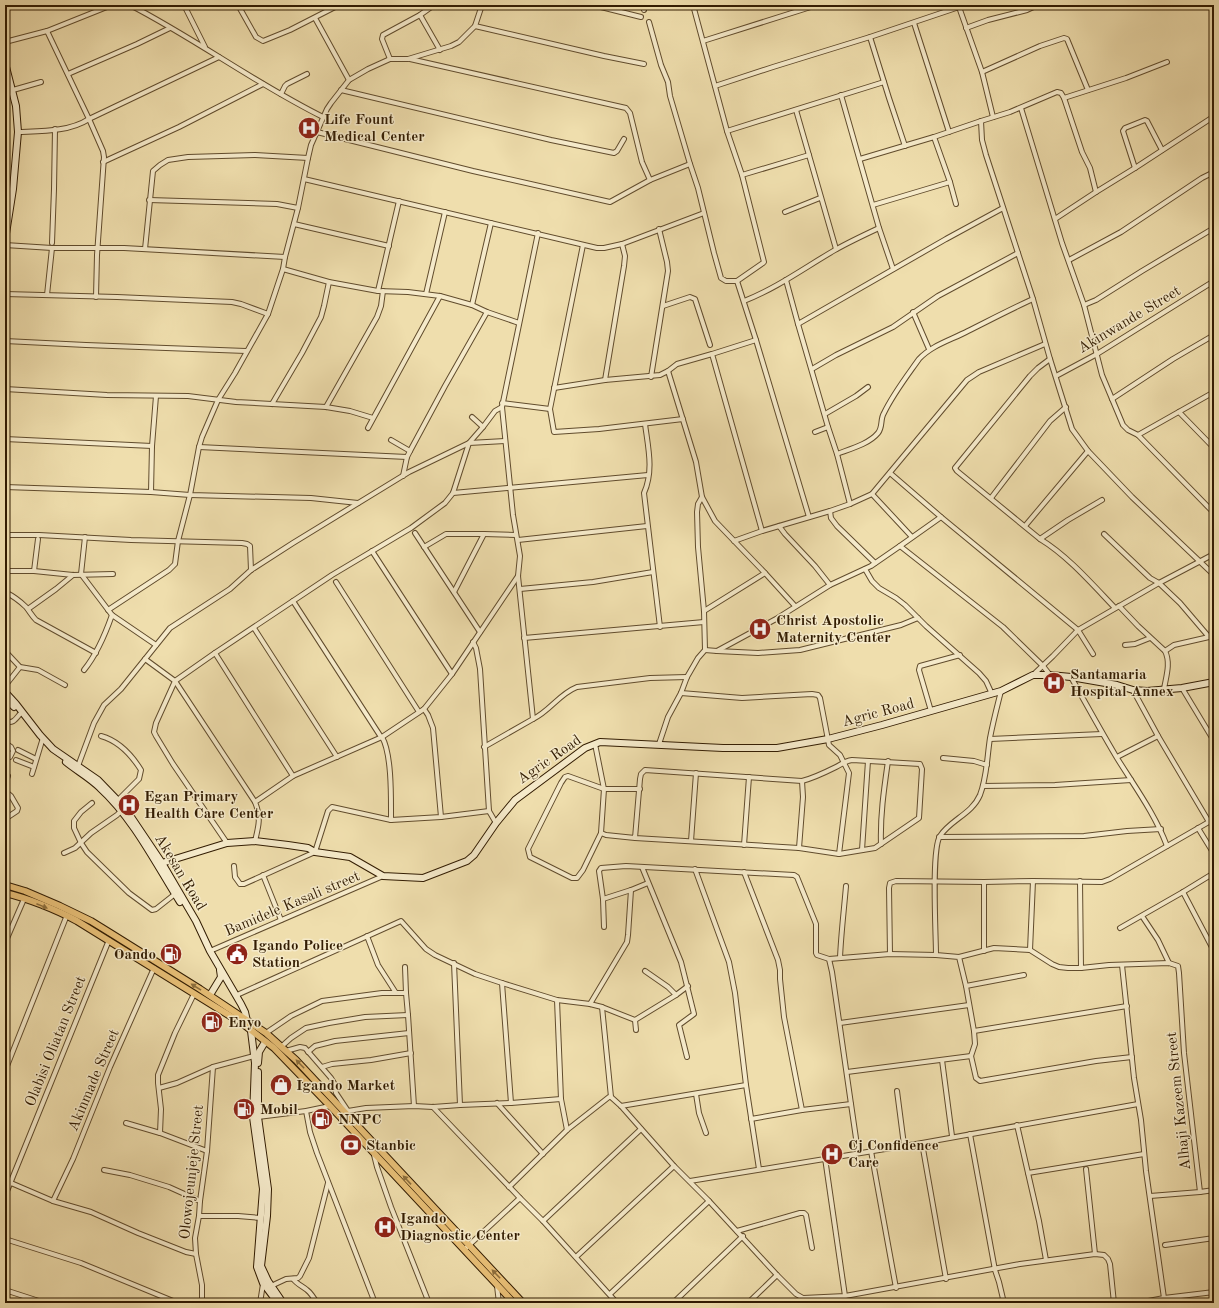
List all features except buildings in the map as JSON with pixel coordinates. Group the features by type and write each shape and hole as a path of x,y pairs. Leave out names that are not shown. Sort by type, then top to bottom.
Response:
{"main road":[{"path":"5,885 43,899 91,921 210,995 266,1033 284,1049 346,1112 514,1303"},
{"path":"5,893 67,916 109,940 243,1024 274,1048 374,1154 523,1303"}],"street":[{"path":"5,42 47,31 112,5"},
{"path":"130,5 206,48 300,106 323,117"},
{"path":"184,5 206,48"},
{"path":"238,5 258,39 263,41 290,30 339,5"},
{"path":"390,59 382,38 383,35 420,15 434,5"},
{"path":"408,59 440,50 459,42 475,26 482,5"},
{"path":"593,5 641,16"},
{"path":"643,5 644,10"},
{"path":"649,22 661,65 668,82 670,96 698,188 722,278 726,281 737,281 764,262 742,175 727,131 693,5"},
{"path":"703,41 817,5"},
{"path":"715,86 870,38 965,5"},
{"path":"966,28 988,20 1028,10 1038,5"},
{"path":"959,7 982,72 993,117"},
{"path":"420,15 440,50"},
{"path":"315,18 349,80"},
{"path":"914,23 949,132"},
{"path":"475,26 644,64"},
{"path":"68,74 170,28"},
{"path":"47,31 90,119 103,151 104,157 96,297"},
{"path":"870,38 905,146"},
{"path":"982,72 1040,46 1064,38 1067,39 1088,90"},
{"path":"18,132 55,129 80,124 219,56"},
{"path":"108,610 172,568 175,564 178,541 190,495 202,437 218,400 268,314 283,269 298,208 308,158 317,132 330,103 349,80 390,59 408,59 626,108 630,113 642,162 650,180"},
{"path":"1064,98 1126,78 1167,62"},
{"path":"5,63 13,90 18,120 13,189 5,240"},
{"path":"281,94 287,84 307,74"},
{"path":"13,90 41,82"},
{"path":"727,131 884,82"},
{"path":"103,162 179,127 263,84"},
{"path":"341,90 551,140 614,152 617,152 624,139"},
{"path":"860,159 934,137 1021,108 1057,92 1061,93 1064,98 1082,152 1090,168 1096,192"},
{"path":"841,95 879,228 893,269"},
{"path":"1021,108 1084,305 1099,365 1124,425 1128,430 1138,435 1214,513"},
{"path":"796,110 820,198 836,249"},
{"path":"1056,219 1210,119"},
{"path":"1135,168 1123,131 1125,128 1144,120 1146,121 1162,150"},
{"path":"980,121 982,140 1072,429 1088,452 1132,497 1214,576"},
{"path":"52,243 55,129"},
{"path":"317,132 473,171 610,202 650,180 690,164"},
{"path":"934,137 956,204"},
{"path":"145,249 153,171 168,160 198,156 255,155 308,158"},
{"path":"742,175 809,155"},
{"path":"1069,260 1121,232 1202,178 1214,172"},
{"path":"304,179 604,248 622,244 704,212"},
{"path":"873,205 950,182"},
{"path":"785,212 820,198"},
{"path":"149,200 276,204 298,208"},
{"path":"326,407 382,306 381,291 399,202"},
{"path":"798,324 1003,208"},
{"path":"426,294 445,212"},
{"path":"472,305 491,223"},
{"path":"294,224 389,246"},
{"path":"744,301 763,293 836,249 879,228"},
{"path":"1084,305 1096,300 1214,228"},
{"path":"652,377 668,267 659,230"},
{"path":"533,720 518,576 520,556 505,441 502,405 538,233"},
{"path":"583,244 550,409 554,432 599,429 683,419"},
{"path":"605,380 624,266 625,256 622,244"},
{"path":"5,245 52,248 145,249 285,257"},
{"path":"47,295 52,248"},
{"path":"812,369 836,355 893,327 938,296 1018,254"},
{"path":"283,269 329,282 381,291 408,292 440,296 472,305 518,323"},
{"path":"786,280 837,454 850,504"},
{"path":"737,281 809,517"},
{"name":"Akinwande Street","path":"1056,376 1097,354 1214,281"},
{"path":"272,404 321,317 329,282"},
{"path":"5,294 236,302 268,314"},
{"path":"368,428 440,296"},
{"path":"663,306 690,297 695,299 710,345"},
{"path":"837,454 866,442 881,430 882,415 919,359 929,350 1032,299"},
{"path":"403,476 406,457 487,312"},
{"path":"913,312 929,350"},
{"path":"1112,399 1173,359 1214,335"},
{"path":"5,340 86,345 246,351"},
{"path":"554,388 605,380 652,377 668,372 677,364 756,340"},
{"path":"734,541 830,511 872,494 967,380 979,372 1046,344"},
{"path":"712,354 762,531"},
{"path":"1050,359 1030,376 955,468 1049,544 1165,651 1168,662 1164,689"},
{"path":"668,372 696,462 702,497 715,521 766,573 795,606"},
{"path":"825,414 856,396 868,387"},
{"path":"5,389 108,395 188,396 218,400 326,407 350,411 373,418"},
{"path":"1138,435 1214,392"},
{"path":"151,492 152,446 156,396"},
{"path":"78,766 94,723 104,705 121,689 173,625 230,589 251,570 359,503 403,476 469,443 502,405 550,409"},
{"path":"991,498 1050,421 1066,407"},
{"path":"1179,412 1214,448"},
{"path":"472,417 483,427"},
{"path":"645,424 650,464 648,485 644,493 660,627"},
{"path":"815,432 828,427"},
{"path":"5,439 152,446"},
{"path":"391,440 410,451"},
{"path":"469,443 505,441"},
{"path":"227,844 173,764 154,732 156,723 175,681 372,550 411,528 437,510 453,493 469,443"},
{"path":"199,447 406,457"},
{"path":"1025,526 1088,452"},
{"path":"890,473 1078,630 1093,654"},
{"path":"453,493 648,475"},
{"path":"5,487 151,492 190,495 311,498 359,503"},
{"path":"872,494 912,537"},
{"path":"659,744 668,716 681,693 687,676 698,658 705,650 704,611 698,548 697,512 698,504 702,497"},
{"path":"1040,538 1102,500"},
{"path":"830,511 837,526 875,563"},
{"path":"718,651 776,619 830,585 875,563 941,517"},
{"path":"424,547 446,534 484,534 517,538 647,526"},
{"path":"779,526 784,534 815,566 830,585"},
{"path":"415,533 480,632"},
{"path":"454,592 484,534"},
{"path":"1104,534 1150,578 1159,583 1180,603 1209,637"},
{"path":"5,535 39,535 247,544 250,546 251,570"},
{"path":"85,537 81,574 112,615 156,645"},
{"path":"34,571 38,540"},
{"path":"900,546 1003,627 1043,666 1050,675"},
{"path":"372,550 452,674"},
{"path":"1033,675 1078,630 1159,583 1214,554"},
{"path":"865,569 872,581 896,598 979,672 986,681 992,694"},
{"path":"5,571 34,571 73,575 113,574"},
{"path":"520,588 593,582 653,572"},
{"path":"704,611 766,573"},
{"path":"28,609 73,575"},
{"path":"255,802 293,776 381,737 424,709 452,674 518,576"},
{"path":"336,582 419,712"},
{"path":"5,592 18,600 28,609 30,614 36,620 96,653"},
{"path":"294,601 385,742 390,780 391,820"},
{"path":"84,670 96,653 105,636 112,615"},
{"path":"705,650 758,653 800,650 901,625 918,618"},
{"path":"524,638 704,622"},
{"path":"254,628 337,757"},
{"path":"1165,651 1174,645 1214,636"},
{"path":"1125,645 1135,644 1150,638"},
{"path":"473,642 476,648 480,669 489,812 496,823"},
{"path":"5,651 20,667 38,670 65,685"},
{"path":"215,653 293,776"},
{"path":"931,711 919,670 920,666 960,655"},
{"path":"145,659 175,681 255,802 259,813 255,841"},
{"path":"5,686 20,667"},
{"path":"1033,675 1071,677 1117,685 1133,690 1147,691 1182,688 1214,682"},
{"name":"Agric Road","path":"162,863 227,844 255,841 308,848 315,852 350,858 383,876 423,878 467,861 474,855 510,805 521,795 585,748 595,744 605,742 768,748 828,739 992,694 1033,675"},
{"path":"484,747 541,715 571,689 650,678 687,676"},
{"path":"1071,677 1102,734 1145,801 1161,830 1167,846"},
{"path":"1182,688 1214,741"},
{"path":"1133,690 1158,736 1209,822"},
{"path":"936,955 936,848 939,837 947,828 973,807 979,797 983,786 990,739 1001,691"},
{"name":"Akesan Road","path":"5,692 52,749 78,766 101,785 118,800 132,817 193,915 210,951 237,995 245,1012 247,1021"},
{"path":"681,693 742,698 818,695 820,698 829,745 840,755 849,773 839,854"},
{"name":"Akesan Road","path":"5,698 51,750 76,770 101,785 144,842 193,924 200,931"},
{"path":"424,709 433,728 441,817"},
{"path":"5,721 10,723 14,722 20,714"},
{"path":"990,739 1102,734"},
{"path":"101,736 109,738 120,745 141,770 139,779 118,800"},
{"path":"1116,757 1158,736"},
{"path":"32,774 42,741"},
{"path":"5,744 11,747 13,751 10,757 5,758"},
{"path":"595,744 604,789 601,833 583,870 577,878 572,878 530,857 528,849 561,782 565,777 568,776 604,789 640,789"},
{"path":"18,750 36,759"},
{"path":"943,758 974,761 987,765"},
{"path":"16,760 34,767"},
{"path":"601,833 606,835 635,838 799,848 839,854 875,848 919,818 922,769 920,764 852,760 844,762 802,781 645,770 642,774 635,838"},
{"path":"862,850 868,761"},
{"path":"880,844 880,830 888,762"},
{"path":"691,841 696,773"},
{"path":"5,783 8,776"},
{"path":"744,845 749,778"},
{"path":"983,786 1055,785 1131,780"},
{"path":"799,848 803,797 802,781"},
{"path":"5,791 11,796 18,808 17,811 8,817"},
{"path":"92,803 81,812 74,821 74,828 87,852 128,893 152,910 156,909 175,894"},
{"path":"234,866 235,877 240,884 244,884 315,852 328,811 332,807 391,820 489,812"},
{"path":"64,853 81,843 91,833 117,816 121,811"},
{"path":"890,954 888,888 890,883 1033,881 1102,882 1110,879 1214,819"},
{"path":"1198,828 1214,854"},
{"path":"939,837 1084,836 1127,831 1161,830"},
{"path":"604,926 603,899 599,870 608,867 695,869 794,875 797,877 816,924 816,953 829,959 890,954 959,956 994,948 1030,950 1055,966 1081,968 1109,965 1169,963 1158,940 1142,916"},
{"path":"642,867 676,949 688,986 694,1014 679,1025 687,1057"},
{"path":"695,869 729,962 735,993 746,1085 759,1169"},
{"path":"744,872 778,960 784,1017 802,1110"},
{"path":"1120,928 1214,873"},
{"path":"263,875 281,920"},
{"name":"Bamidele Kasali street","path":"210,951 383,876"},
{"path":"1030,950 1033,881"},
{"path":"1080,881 1081,968"},
{"path":"984,882 984,951"},
{"path":"603,899 648,883"},
{"path":"840,958 846,886"},
{"path":"590,1004 627,942 631,890"},
{"path":"1183,892 1214,951"},
{"path":"5,943 24,899"},
{"path":"5,1071 67,916"},
{"path":"237,995 401,921 426,949 435,955 475,974 557,1000 602,1007 635,1020"},
{"path":"367,936 378,965 396,993"},
{"name":"Olabisi Oliatan Street","path":"5,1196 109,940"},
{"path":"959,956 974,1031 975,1044 972,1056 976,1078 980,1081 1096,1061 1132,1057"},
{"path":"829,959 840,1023 850,1104 858,1152"},
{"path":"454,963 460,1105"},
{"name":"Alhaji Kazeem Street","path":"1169,963 1178,966 1179,973 1184,1053 1200,1192"},
{"path":"1122,965 1144,1154 1164,1298"},
{"path":"210,995 220,977 219,967"},
{"path":"405,967 414,1106"},
{"name":"Akinmade Street","path":"53,1201 154,968"},
{"path":"645,971 668,987 676,995"},
{"path":"966,986 1024,975"},
{"path":"502,983 511,1103"},
{"path":"635,1020 688,986"},
{"path":"266,1033 291,1016 322,1001 382,993 406,993"},
{"path":"160,1133 161,1109 158,1075 175,1033 194,994"},
{"path":"557,1000 561,1099 567,1130"},
{"path":"840,1023 968,1005"},
{"path":"974,1031 1127,1006"},
{"path":"602,1007 611,1097 621,1106 674,1166 743,1236 777,1275 796,1294 803,1298 846,1296 1046,1260 1095,1254 1104,1255 1110,1264 1114,1303"},
{"path":"284,1049 291,1038 306,1028 365,1017 408,1015"},
{"path":"635,1020 636,1030"},
{"path":"251,1031 254,1056 253,1116 263,1189 256,1261 258,1273 263,1283 278,1303"},
{"path":"308,1052 315,1046 335,1041 409,1033"},
{"path":"265,1042 260,1048 258,1057 258,1117 268,1189 267,1216 261,1261 263,1272 283,1303"},
{"path":"284,1049 300,1046 308,1052 334,1083 336,1093 346,1112 366,1108 414,1106 433,1107 561,1099"},
{"path":"322,1067 332,1064 371,1060 411,1053"},
{"path":"159,1088 177,1083 213,1067 254,1056"},
{"path":"847,1072 972,1056"},
{"path":"942,1060 952,1136"},
{"name":"Olowojeunjeje Street","path":"202,1303 202,1285 196,1254 195,1238 207,1151 213,1067"},
{"path":"621,1106 746,1085"},
{"path":"897,1091 904,1145"},
{"path":"696,1094 699,1113 706,1133"},
{"path":"509,1187 567,1130 609,1097 611,1097"},
{"path":"497,1103 543,1154"},
{"path":"751,1119 802,1110 850,1104"},
{"path":"690,1181 1138,1104"},
{"path":"258,1117 306,1111 330,1106"},
{"path":"433,1107 543,1221 617,1303"},
{"path":"306,1111 310,1132 375,1303"},
{"path":"126,1123 160,1133 207,1151"},
{"path":"1017,1125 1039,1221 1046,1260"},
{"path":"543,1221 641,1129"},
{"path":"970,1134 995,1270 1004,1303"},
{"path":"922,1142 946,1279"},
{"path":"871,1151 896,1288"},
{"path":"374,1154 390,1207 429,1303"},
{"path":"1028,1173 1144,1154"},
{"path":"825,1158 846,1296"},
{"path":"576,1257 674,1166"},
{"path":"1086,1169 1095,1254"},
{"path":"104,1170 130,1175 169,1187 200,1201"},
{"path":"271,1286 286,1279 298,1278 300,1276 309,1258 328,1182"},
{"path":"10,1183 53,1201 82,1209 172,1247 196,1254"},
{"path":"1150,1196 1214,1190"},
{"path":"467,1248 520,1198"},
{"path":"610,1294 709,1201"},
{"path":"737,1231 804,1212 806,1215 812,1248"},
{"path":"199,1216 238,1216 261,1218"},
{"path":"673,1303 743,1236"},
{"path":"1164,1245 1214,1238"},
{"path":"5,1239 81,1263 169,1301 178,1303"},
{"path":"748,1303 777,1275"},
{"path":"293,1279 307,1289 317,1303"},
{"path":"260,1303 263,1283"},
{"path":"497,1285 499,1303"},
{"path":"5,1290 45,1303"},
{"path":"1138,1303 1164,1298 1214,1292"},
{"path":"1103,1303 1109,1303"}],"place":[{"name":"Life Fount Medical Center","path":"309,128"},
{"name":"Christ Apostolic Maternity Center","path":"760,629"},
{"name":"Santamaria Hospital Annex","path":"1054,683"},
{"name":"Egan Primary Health Care Center","path":"129,805"},
{"name":"Oando","path":"171,954"},
{"name":"Igando Police Station","path":"237,954"},
{"name":"Enyo","path":"212,1022"},
{"name":"Igando Market","path":"281,1085"},
{"name":"Mobil","path":"244,1109"},
{"name":"NNPC","path":"322,1119"},
{"name":"Stanbic","path":"351,1145"},
{"name":"Cj Confidence Care","path":"832,1154"},
{"name":"Igando Diagnostic Center","path":"385,1227"}]}
